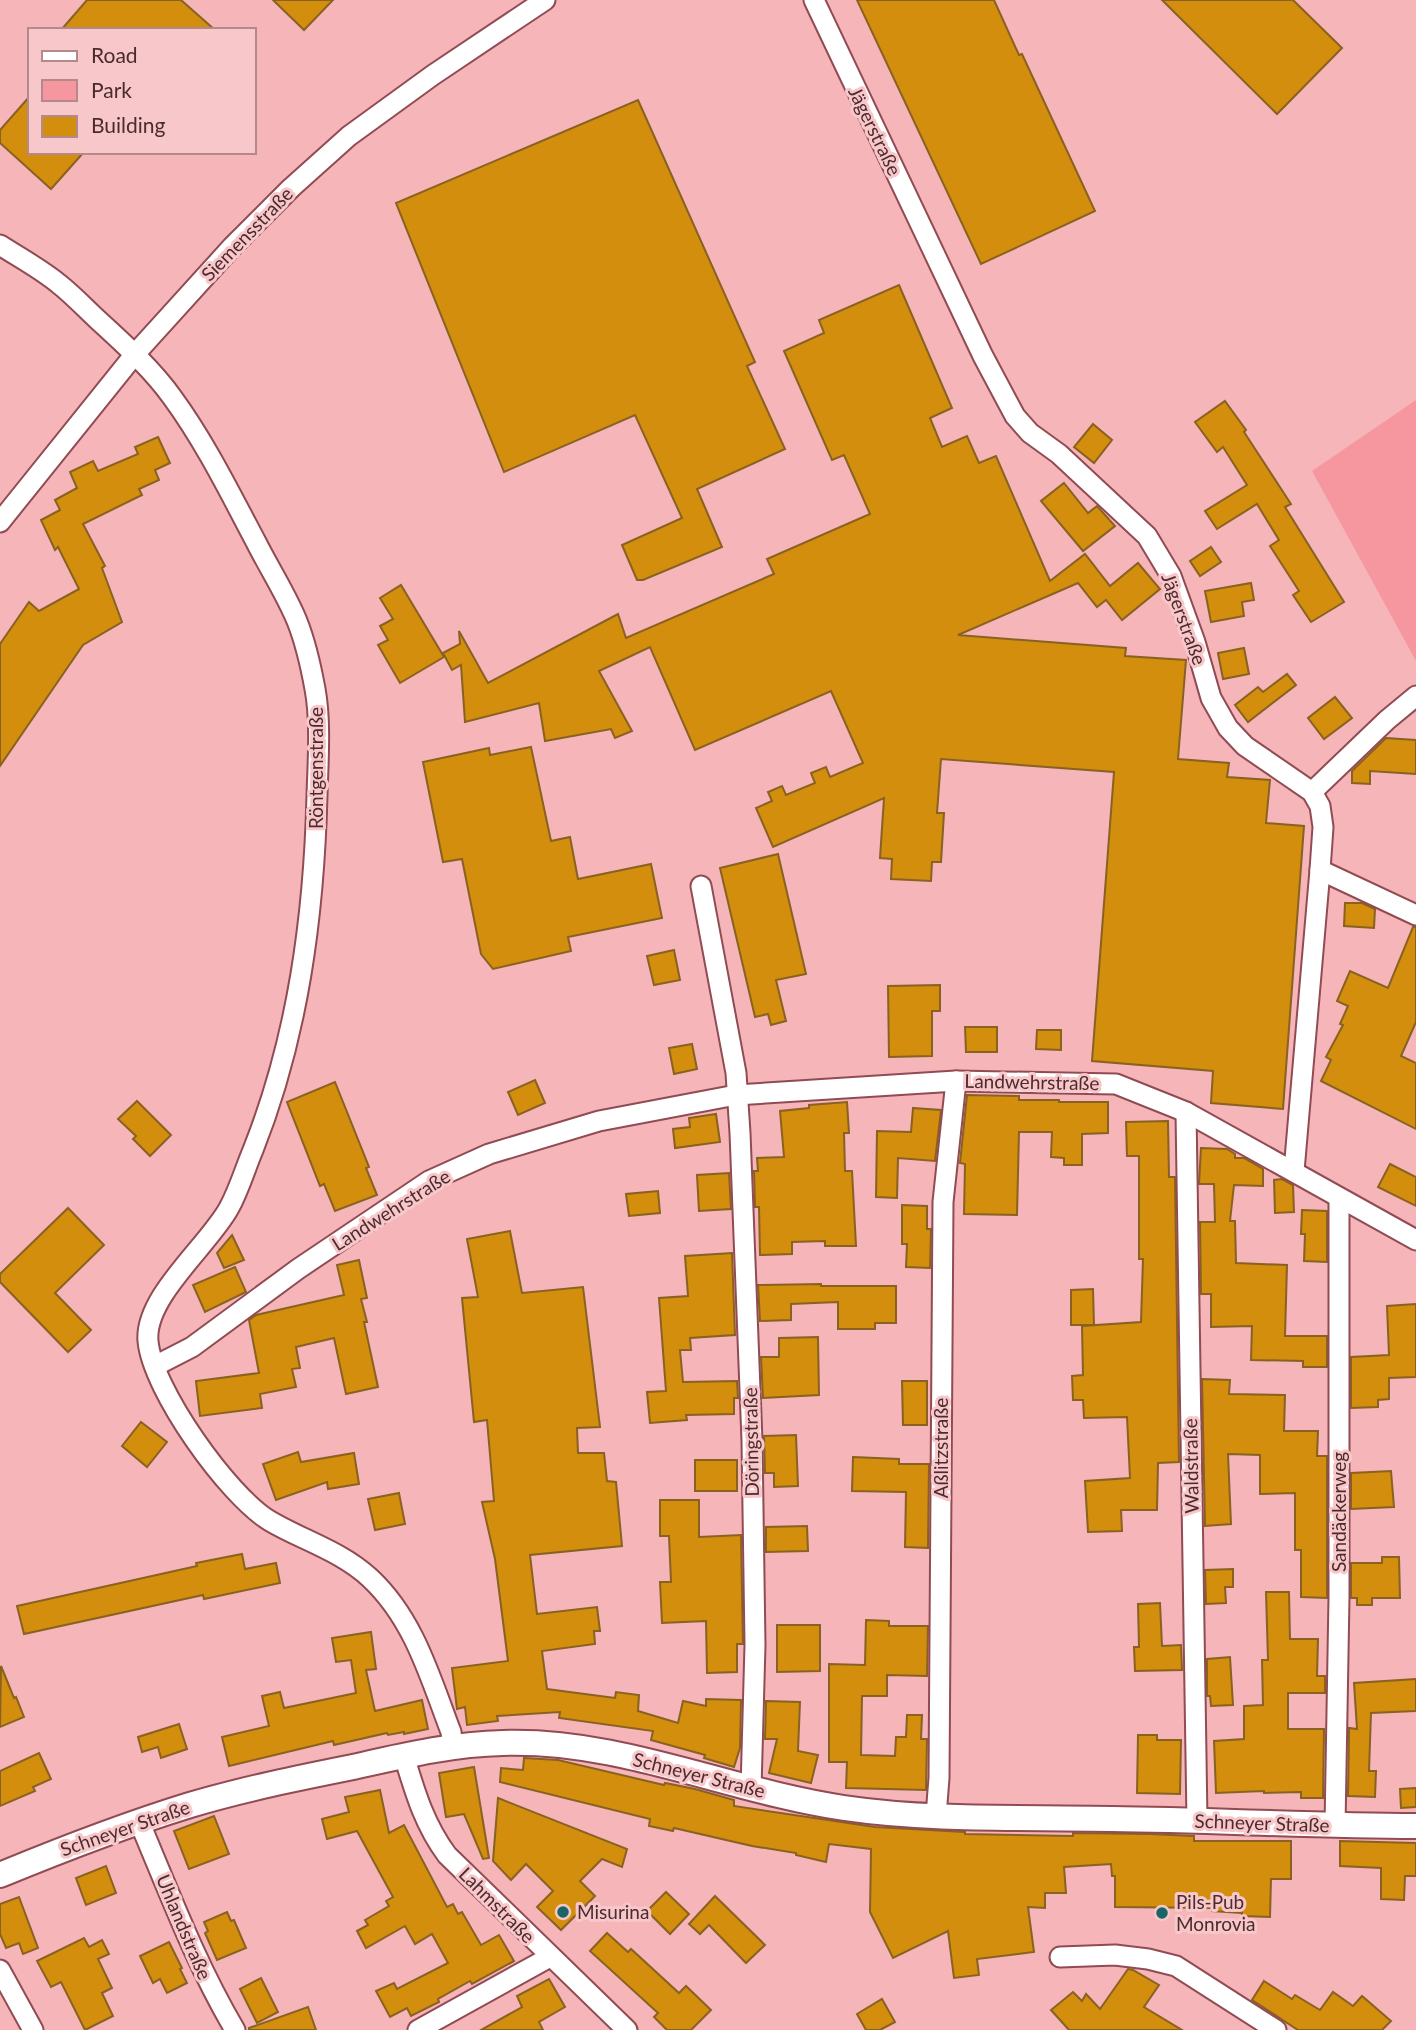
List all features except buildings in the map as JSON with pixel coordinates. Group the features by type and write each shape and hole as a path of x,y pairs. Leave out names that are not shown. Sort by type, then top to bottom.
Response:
{"street":[{"name":"Siemensstraße","path":"0,522 135,354 232,247 291,188 349,136 433,75 545,0"},
{"name":"Jägerstraße","path":"814,0 972,333 1015,416 1030,433 1059,454 1147,536 1171,576 1195,642 1211,698 1228,728 1245,746 1312,792"},
{"name":"Röntgenstraße","path":"0,245 58,282 135,354 171,396 220,474 297,622 316,691 316,862 304,968 277,1079 256,1143 229,1209 156,1304 148,1326 148,1344 165,1391 196,1441 230,1485 269,1521 346,1560 368,1575 389,1598 406,1621 418,1645 451,1732 453,1747"},
{"path":"1294,1171 1323,827 1320,806 1312,792 1416,696"},
{"path":"1320,870 1416,915"},
{"path":"701,886 736,1073 736,1095"},
{"name":"Landwehrstraße","path":"155,1366 192,1347 298,1269 429,1181 489,1154 599,1121 736,1095 956,1081 1116,1084 1186,1112 1416,1240"},
{"name":"Aßlitzstraße","path":"936,1816 939,1778 943,1202 956,1081"},
{"name":"Döringstraße","path":"736,1095 740,1133 752,1441 755,1645 751,1788"},
{"name":"Waldstraße","path":"1186,1112 1197,1821"},
{"name":"Sandäckerweg","path":"1335,1826 1339,1597 1339,1198"},
{"name":"Schneyer Straße","path":"0,1875 139,1821 260,1786 453,1747 501,1743 552,1743 645,1761 843,1808 936,1816 1416,1826"},
{"name":"Lahmstraße","path":"404,1756 419,1808 440,1846 627,2030"},
{"name":"Uhlandstraße","path":"139,1821 195,1957 235,2030"},
{"path":"1060,1957 1115,1955 1177,1966 1276,2030"},
{"path":"418,2030 550,1957"},
{"path":"0,1970 33,2030"}],"green space":[{"path":"1416,400 1416,661 1312,471"}],"place":[{"name":"Misurina","path":"563,1912"},
{"name":"Pils-Pub Monrovia","path":"1162,1913"}]}
